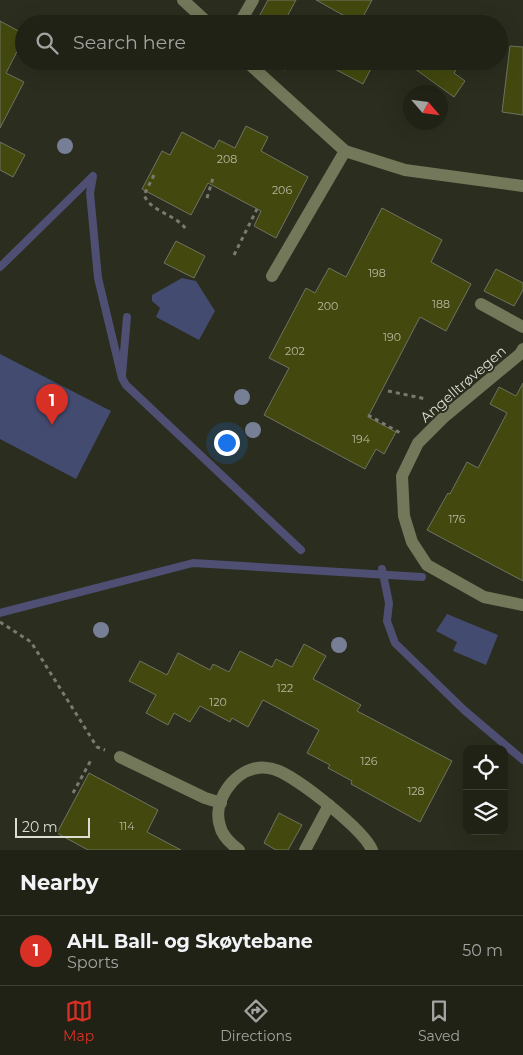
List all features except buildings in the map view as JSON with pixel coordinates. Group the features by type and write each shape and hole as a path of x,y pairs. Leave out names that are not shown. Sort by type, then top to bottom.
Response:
{"street":[{"path":"183,0 198,5"},
{"path":"244,15 252,0"},
{"path":"256,70 345,151 405,170 523,186"},
{"path":"272,276 345,151"},
{"path":"481,304 523,327"},
{"name":"Angelltrøvegen","path":"523,349 520,354 443,418 418,444 402,476 404,516 412,542 427,565 484,597 523,605"},
{"path":"120,757 205,798 221,803"},
{"path":"239,850 226,837 220,827 221,803 226,789 236,778 246,771 264,768 276,770 287,776 329,806 362,835 372,850"},
{"path":"305,850 329,806"}],"path":[{"path":"154,175 144,195 147,203 181,222 186,229"},
{"path":"207,198 213,178"},
{"path":"234,255 257,209"},
{"path":"388,391 426,399"},
{"path":"368,415 418,444"},
{"path":"0,622 31,642 97,747 120,757"},
{"path":"73,793 91,760"}],"shaded area":[{"path":"182,278 196,281 215,311 199,340 156,317 160,308 152,301 152,295"},
{"path":"0,354 111,411 76,479 0,439"},
{"path":"447,614 498,635 486,665 453,651 457,642 436,631"}],"waterway":[{"path":"0,267 93,176 90,193 98,278 122,378 126,385 301,550"},
{"path":"122,375 127,317"},
{"path":"0,613 193,563 422,577"},
{"path":"382,569 389,603 387,621 395,643 464,710 523,760"}],"place":[{"name":"AHL Ball- og Skøytebane","path":"52,425"}]}
